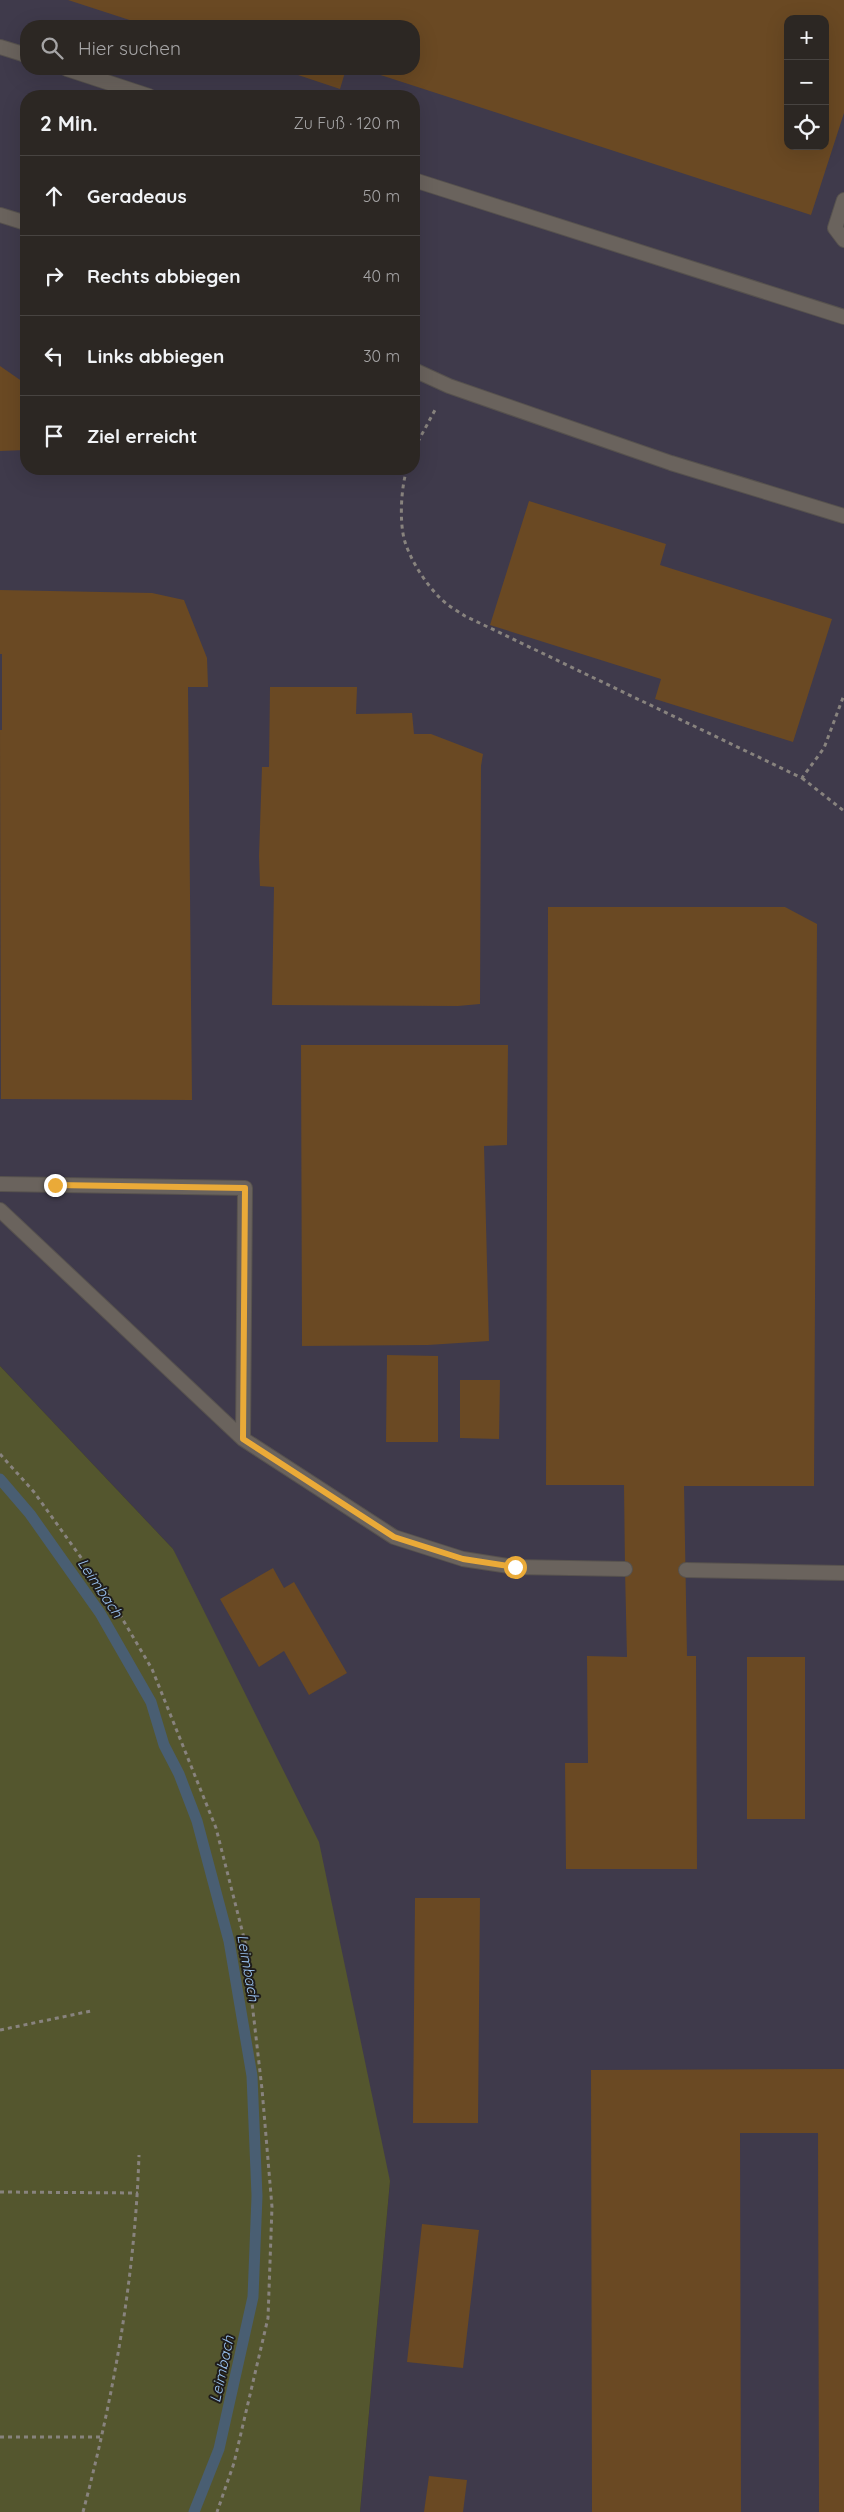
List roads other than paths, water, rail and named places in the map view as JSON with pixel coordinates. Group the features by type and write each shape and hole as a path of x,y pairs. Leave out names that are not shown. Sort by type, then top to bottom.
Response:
{"lane":[{"path":"0,47 20,53"},
{"path":"86,75 131,90"},
{"path":"420,182 844,317"},
{"path":"844,200 835,228 844,240"},
{"path":"0,215 20,221"},
{"path":"420,373 449,386 671,463 844,516"},
{"path":"0,1184 245,1188 243,1439"},
{"path":"0,1210 243,1439 394,1537 463,1559 515,1567 626,1569"},
{"path":"686,1570 844,1573"}],"waterway":[{"name":"Leimbach","path":"0,1479 30,1514 100,1613 151,1702 164,1745 179,1774 197,1821 229,1941 252,2076 257,2196 253,2297 219,2449 194,2512"}]}
